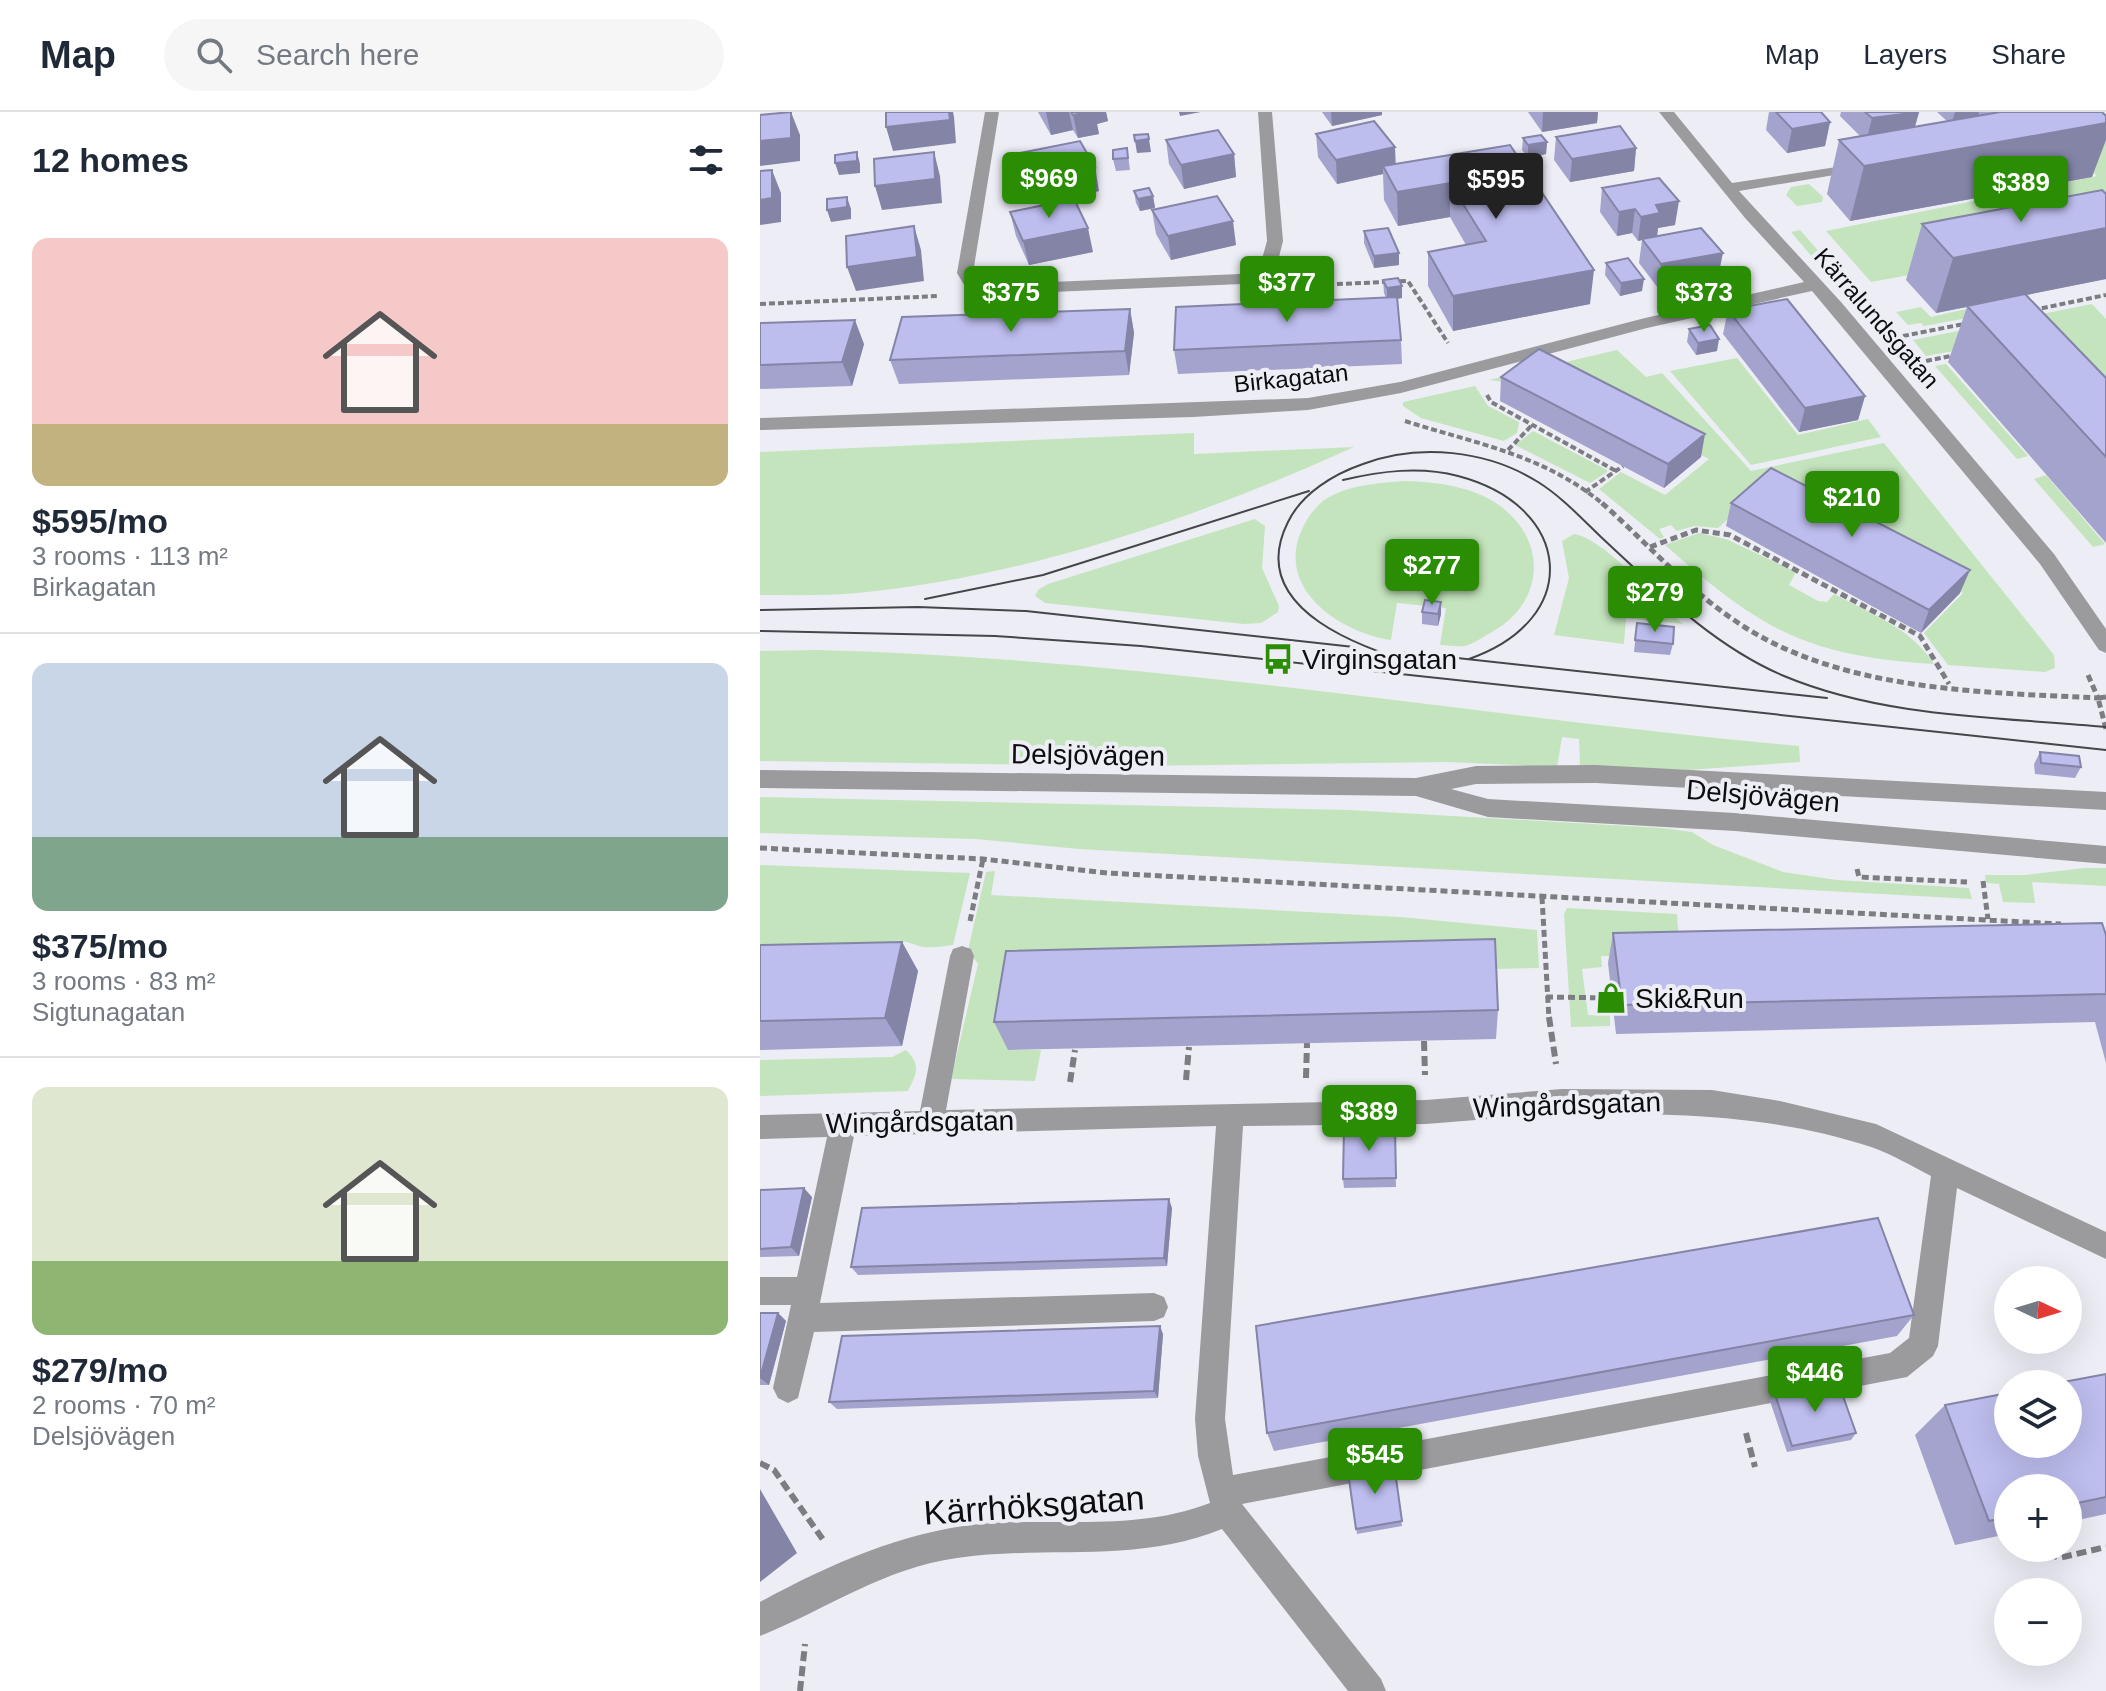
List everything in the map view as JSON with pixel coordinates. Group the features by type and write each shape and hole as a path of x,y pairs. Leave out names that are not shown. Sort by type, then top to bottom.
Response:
{"street":[{"path":"992,112 965,273 972,284 1004,289 1213,282 1253,276 1271,265 1275,241 1265,112"},
{"name":"Kärralundsgatan","path":"1666,112 2047,559 2106,645"},
{"path":"1728,188 1876,162"},
{"name":"Birkagatan","path":"760,424 1190,411 1308,404 1367,394 1814,285"},
{"name":"Kärralundsgatan","path":"2047,559 2106,613"},
{"name":"Delsjövägen","path":"760,779 1416,787 1476,775 1596,774 2106,801"},
{"name":"Delsjövägen","path":"1416,787 1488,808 1735,822 1963,845 2106,855"},
{"path":"931,1122 962,956"},
{"name":"Wingårdsgatan","path":"760,1127 1230,1114 1426,1112 1562,1101 1712,1102 1780,1113 1876,1136 2106,1246"},
{"path":"1230,1114 1210,1419 1213,1456 1226,1501 1369,1691"},
{"path":"788,1388 843,1124"},
{"name":"Kärrhöksgatan","path":"760,1620 850,1577 922,1548 961,1541 1165,1533 1203,1523 1226,1501 1897,1367 1923,1346 1946,1167"},
{"path":"760,1291 807,1305 1154,1307"}],"path":[{"path":"1253,276 1275,285 1295,286 1408,281 1491,402 1616,471"},
{"path":"760,304 923,298 949,294 972,284"},
{"path":"2033,310 2106,295"},
{"path":"1899,336 1974,322"},
{"path":"1921,361 1963,353"},
{"path":"1367,394 1372,405 1385,414 1508,450 1543,464 1585,492 1726,613 1769,641 1829,664 1950,685 2106,697"},
{"path":"1508,450 1537,420"},
{"path":"1585,492 1623,466"},
{"path":"1650,547 1696,530 1730,535 1920,636 1950,685"},
{"path":"2098,698 2106,729"},
{"path":"760,848 983,859 1107,873 2074,925"},
{"path":"962,956 983,859"},
{"path":"1857,869 1859,877 1984,883"},
{"path":"1982,875 1988,919"},
{"path":"1542,897 1546,997 1562,1101"},
{"path":"1546,997 1611,998"},
{"path":"760,1463 774,1470 850,1577"},
{"path":"2082,1554 2106,1547"}],"green space":[{"path":"2106,129 2106,263 2085,243 1871,282 1826,231 2097,176 2056,139"},
{"path":"1809,184 1823,197 1822,202 1797,206 1786,195 1791,187"},
{"path":"1800,230 1851,288 1841,291 1791,232"},
{"path":"2092,304 2106,319 2106,448 2007,341 1926,356 1913,340"},
{"path":"1921,307 1931,317 1966,309 1973,317 1924,326 1921,323 1908,325 1896,312"},
{"path":"1617,350 1646,377 1662,373 1751,471 1884,443 2054,655 2055,668 2045,672 1948,665 1924,633 1963,593 1764,486 1718,528 1694,526 1677,531 1671,525 1659,529 1664,537 1660,539 1599,489 1621,472 1665,495 1709,459 1537,372 1505,382 1489,380"},
{"path":"1737,358 1798,435 1868,419 1881,437 1751,465 1670,371"},
{"path":"1946,364 2028,456 2017,459 1935,366"},
{"path":"1475,386 1488,406 1519,422 1517,433 1504,441 1421,418 1403,406 1403,402"},
{"path":"1533,431 1607,472 1590,483 1515,445"},
{"path":"1194,433 1194,454 1354,447 1173,520 1049,558 922,585 858,593 760,595 760,452"},
{"path":"2046,475 2105,544 2093,547 2034,479"},
{"path":"1404,481 1441,484 1477,493 1499,505 1526,536 1534,571 1522,605 1510,619 1468,645 1440,645 1446,608 1397,603 1391,640 1353,629 1319,606 1306,591 1298,574 1296,555 1300,534 1310,515 1322,502 1353,488"},
{"path":"1255,519 1265,526 1262,568 1279,606 1278,612 1261,623 1244,624 1045,603 1035,596 1048,584"},
{"path":"1699,533 1726,539 1796,572 1789,585 1818,601 1827,602 1834,594 1876,615 1914,641 1934,664 1851,654 1817,645 1758,617 1729,598 1665,545"},
{"path":"1574,534 1586,538 1615,558 1683,624 1626,618 1624,644 1554,635 1569,578 1562,541"},
{"path":"816,650 1062,664 1308,690 1799,746 1800,762 1688,770 1580,766 1579,739 1562,737 1557,767 1448,762 1133,766 760,761 760,651"},
{"path":"760,797 1349,810 1662,828 1692,832 1713,845 1783,872 1837,880 1969,888 1972,899 1079,849 976,839 760,833"},
{"path":"760,865 970,873 953,945 927,947 896,941 882,946 760,952"},
{"path":"2106,868 2106,886 2032,882 2035,903 2003,902 1999,884 1986,883 1985,875 2025,875"},
{"path":"995,871 991,895 1400,917 1537,930 1539,968 1020,980 1009,1050 1041,1050 1035,1081 951,1079 978,964 968,950 986,872"},
{"path":"1567,908 1677,914 1679,943 1650,956 1601,956 1602,967 1582,969 1588,1015 1610,1015 1610,1026 1571,1027 1564,914"},
{"path":"906,1050 916,1065 908,1091 760,1096 760,1060 892,1057"}],"building":[{"path":"791,112 791,138 760,141 760,115"},
{"path":"886,112 949,112 950,120 886,127"},
{"path":"1776,112 1821,112 1830,122 1792,129"},
{"path":"1865,112 1919,112 1872,118"},
{"path":"2000,112 2102,112 2106,123 1864,166 1839,140"},
{"path":"1374,121 1395,147 1336,160 1316,134"},
{"path":"1620,126 1636,148 1572,159 1556,137"},
{"path":"1218,130 1234,154 1181,165 1166,140"},
{"path":"1148,134 1149,139 1135,141 1134,135"},
{"path":"1541,135 1547,142 1528,145 1523,138"},
{"path":"1080,141 1095,167 1033,180 1020,153"},
{"path":"1510,145 1594,270 1453,296 1428,252 1486,241 1450,183 1397,192 1383,166"},
{"path":"1127,148 1128,158 1113,159 1113,150"},
{"path":"857,152 857,161 835,163 835,155"},
{"path":"934,152 935,179 875,186 874,159"},
{"path":"772,170 772,198 760,200 760,171"},
{"path":"1659,178 1679,201 1656,205 1660,213 1641,217 1635,209 1619,212 1602,188"},
{"path":"1149,188 1153,196 1138,199 1134,191"},
{"path":"2102,190 2106,194 2106,228 1953,258 1922,224"},
{"path":"1217,196 1233,221 1168,236 1152,210"},
{"path":"847,197 847,207 827,210 827,199"},
{"path":"1074,199 1088,228 1023,241 1010,212"},
{"path":"914,226 917,257 847,267 846,236"},
{"path":"1388,228 1399,253 1374,256 1364,231"},
{"path":"1701,228 1723,253 1661,264 1642,239"},
{"path":"1628,258 1644,279 1621,283 1606,263"},
{"path":"1398,278 1402,286 1387,288 1383,280"},
{"path":"1286,280 1287,297 1251,298 1251,281"},
{"path":"1008,289 1005,301 990,301 993,290"},
{"path":"2025,294 2106,378 2106,457 1967,306"},
{"path":"1397,297 1401,340 1174,350 1176,307"},
{"path":"1787,299 1865,396 1805,408 1728,310"},
{"path":"1130,309 1125,351 890,360 902,317"},
{"path":"855,320 842,362 760,365 760,323"},
{"path":"1710,325 1719,339 1698,343 1689,329"},
{"path":"1539,349 1705,434 1668,464 1501,377"},
{"path":"1771,468 1970,570 1929,610 1731,503"},
{"path":"1425,600 1441,602 1438,614 1422,612"},
{"path":"1637,623 1674,627 1673,644 1635,640"},
{"path":"2040,752 2079,756 2081,767 2041,763"},
{"path":"2102,923 2106,935 2106,994 1622,1005 1613,933"},
{"path":"1495,939 1498,1010 994,1022 1006,951"},
{"path":"902,942 885,1018 760,1021 760,945"},
{"path":"1344,1128 1395,1128 1396,1178 1343,1179"},
{"path":"804,1188 791,1247 760,1249 760,1190"},
{"path":"1169,1199 1164,1258 851,1267 862,1208"},
{"path":"1878,1218 1914,1315 1267,1433 1256,1326"},
{"path":"760,1313 778,1313 760,1378"},
{"path":"1160,1326 1154,1391 829,1402 842,1336"},
{"path":"2106,1374 2106,1497 2082,1502 2082,1474 1994,1474 1994,1520 1989,1521 1945,1405 1994,1396 1994,1458 2082,1458 2082,1379"},
{"path":"1838,1382 1856,1433 1792,1446 1775,1394"},
{"path":"1394,1464 1402,1521 1356,1529 1348,1472"}],"tram line":[{"path":"1430,668 1376,651 1319,622 1297,603 1283,580 1279,553 1288,522 1310,494 1352,468 1407,453 1452,453 1475,457 1518,471 1538,482 1571,508 1687,615 1733,649 1784,676 1822,690 1902,708 2106,727"},
{"path":"1343,480 1400,471 1429,471 1458,476 1496,491 1524,512 1542,537 1550,564 1546,591 1532,618 1506,641 1469,659"},
{"path":"925,599 1043,575 1309,491"},
{"path":"760,610 918,607 1026,611 1354,647"},
{"path":"760,631 995,636 1141,646 2106,750"},
{"path":"1402,652 1827,698"}],"place":[{"name":"Virginsgatan","path":"1278,659"},
{"name":"Ski&Run","path":"1611,998"}]}
